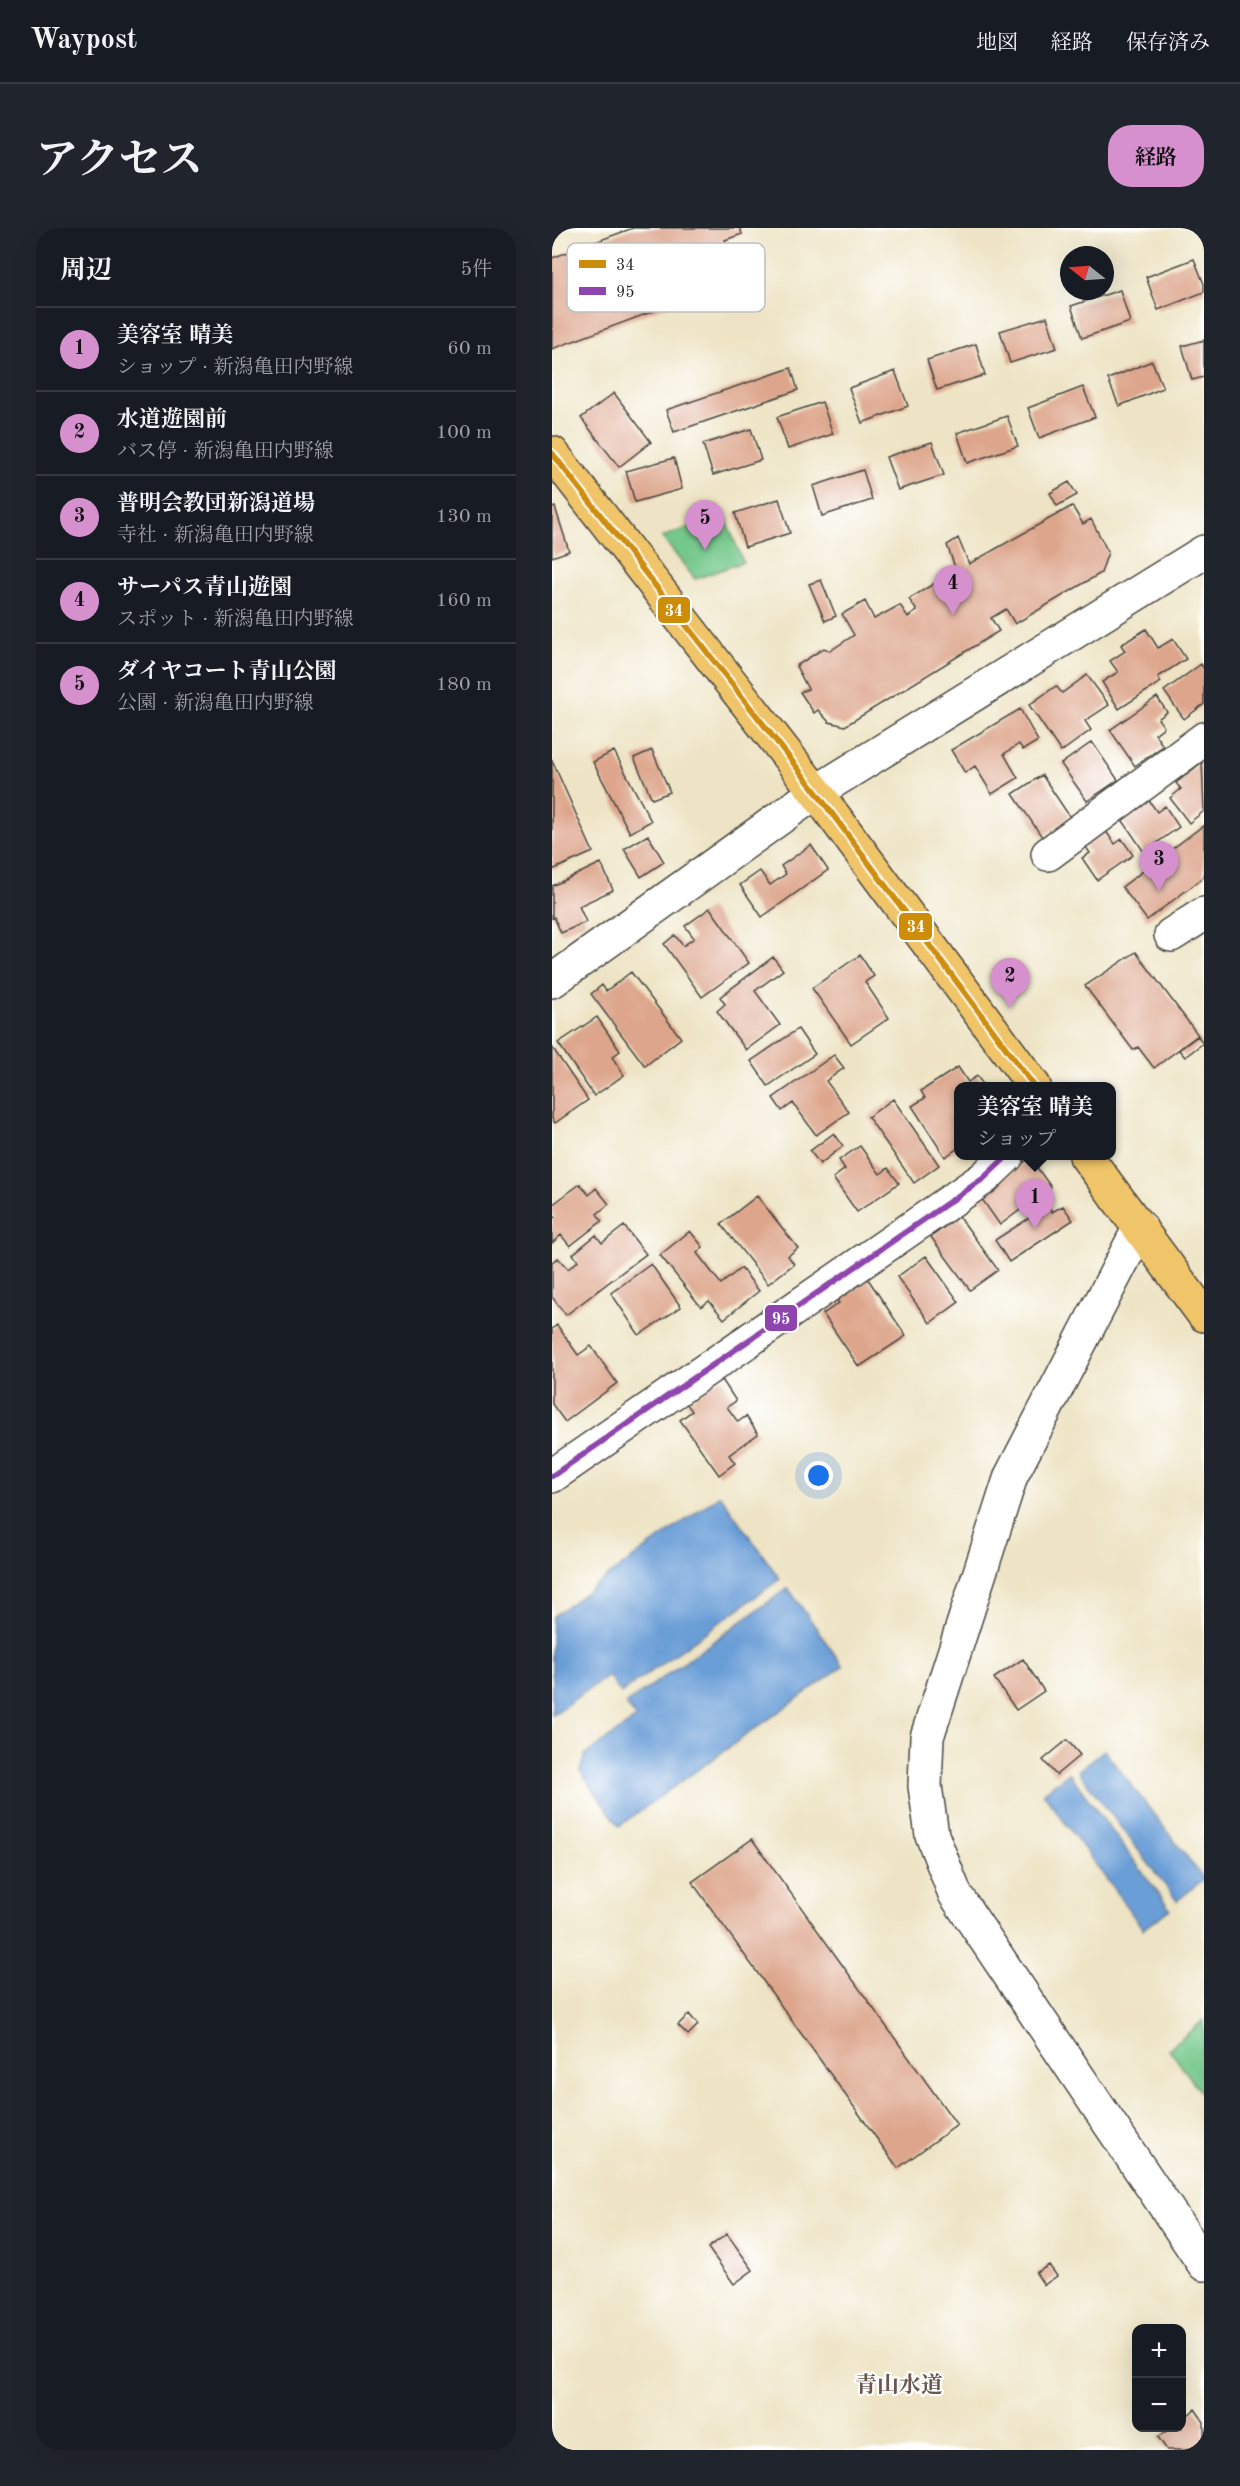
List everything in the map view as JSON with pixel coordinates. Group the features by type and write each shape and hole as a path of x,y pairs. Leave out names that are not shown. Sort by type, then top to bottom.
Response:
{"main road":[{"path":"552,453 816,792 1031,1082"},
{"path":"1090,1160 1204,1315"}],"street":[{"path":"552,981 816,792 1204,552"},
{"path":"1048,854 1204,739"},
{"path":"1171,935 1204,914"},
{"path":"554,1468 984,1178 1002,1160"},
{"path":"1140,1227 1011,1476 927,1737 926,1786 932,1835 955,1894 1204,2264"}],"green space":[{"path":"724,515 743,562 695,579 662,537"},
{"path":"1204,2020 1204,2097 1169,2049"}],"water":[{"path":"720,1495 780,1579 621,1693 608,1676 552,1715 552,1617"},
{"path":"788,1588 843,1666 619,1826 580,1771 585,1755 636,1718 626,1704"},
{"path":"1104,1750 1204,1879 1177,1901 1078,1771"},
{"path":"1069,1773 1170,1909 1143,1929 1043,1793"}],"building":[{"path":"633,228 740,228 742,234 725,240 726,243 592,243"},
{"path":"567,252 567,312 651,312 552,349 552,258"},
{"path":"1194,259 1204,284 1204,292 1158,310 1146,277"},
{"path":"1120,290 1130,322 1082,338 1071,306 1089,300 1114,300 1114,292"},
{"path":"1047,317 1057,348 1010,363 1000,331"},
{"path":"1204,340 1204,377 1192,380 1182,346"},
{"path":"976,344 985,375 937,390 927,360"},
{"path":"1152,361 1163,388 1119,406 1108,379"},
{"path":"791,368 798,390 674,432 666,410"},
{"path":"895,371 908,406 862,423 849,388"},
{"path":"1083,387 1095,417 1039,438 1028,408"},
{"path":"614,393 651,442 619,467 581,418"},
{"path":"822,402 833,434 788,449 777,417"},
{"path":"1007,416 1018,446 967,463 957,433"},
{"path":"751,429 761,460 713,475 703,444"},
{"path":"932,442 944,475 898,490 886,457"},
{"path":"674,458 682,489 635,502 626,471"},
{"path":"863,470 872,500 822,516 813,486"},
{"path":"1069,482 1077,495 1057,506 1050,493"},
{"path":"779,499 790,533 745,547 735,513"},
{"path":"1072,506 1083,524 1091,519 1108,552 1101,573 1015,624 1006,609 991,618 999,631 845,726 829,722 818,710 814,713 800,692 808,689 796,666 824,648 830,651 854,635 842,614 865,601 874,619 900,605 908,617 917,611 909,599 956,570 947,545 958,538 969,564"},
{"path":"555,507 569,551 552,557 552,508"},
{"path":"821,580 836,616 825,621 809,584"},
{"path":"1146,629 1158,648 1173,639 1186,659 1158,677 1161,682 1119,709 1102,682 1118,672 1110,661 1125,651 1121,645"},
{"path":"1201,664 1204,669 1204,704 1184,719 1164,691"},
{"path":"1087,675 1109,705 1085,721 1091,730 1061,752 1029,705 1056,686 1062,693"},
{"path":"1157,697 1167,712 1158,719 1164,727 1155,734 1163,746 1135,766 1110,730"},
{"path":"1020,709 1038,741 1023,750 1019,744 1004,754 1018,778 992,794 975,766 965,773 951,750"},
{"path":"1092,742 1118,780 1087,801 1061,764"},
{"path":"652,750 670,792 652,799 634,758"},
{"path":"614,751 651,821 630,833 593,762"},
{"path":"552,760 593,852 552,870"},
{"path":"1202,762 1204,811 1189,823 1170,798 1181,789 1176,783"},
{"path":"1042,775 1070,817 1042,837 1013,794"},
{"path":"1148,799 1157,812 1165,806 1179,827 1144,852 1121,818"},
{"path":"1204,825 1204,877 1147,920 1122,887"},
{"path":"1105,830 1115,844 1122,839 1133,855 1097,880 1082,858 1090,853 1084,844"},
{"path":"648,835 664,862 641,877 624,849"},
{"path":"811,845 828,870 762,917 740,885 760,871 770,885 786,874 781,866"},
{"path":"601,863 613,890 579,906 586,922 561,933 554,917 552,918 552,886"},
{"path":"710,908 749,963 702,997 664,944 675,935 683,946 694,938 685,926"},
{"path":"1136,952 1198,1035 1154,1068 1138,1047 1133,1050 1085,986"},
{"path":"860,955 874,976 865,982 889,1018 851,1044 812,988"},
{"path":"773,957 783,970 755,991 780,1025 746,1050 717,1011 725,1004 720,997"},
{"path":"631,972 681,1038 645,1066 591,994 602,985 606,991"},
{"path":"597,1017 620,1051 612,1057 624,1075 594,1096 558,1043"},
{"path":"798,1029 815,1054 768,1086 751,1061"},
{"path":"1198,1036 1203,1043 1185,1057 1179,1050"},
{"path":"552,1047 588,1100 555,1123 552,1119"},
{"path":"834,1055 844,1068 826,1081 849,1112 816,1135 793,1103 782,1111 773,1098"},
{"path":"958,1067 968,1082 954,1082 954,1151 945,1157 912,1106 925,1098 921,1091"},
{"path":"977,1076 981,1082 968,1082"},
{"path":"893,1099 939,1165 914,1183 868,1117"},
{"path":"834,1133 843,1146 820,1164 810,1151"},
{"path":"860,1146 880,1174 888,1168 899,1183 857,1212 833,1178 845,1169 839,1160"},
{"path":"1027,1160 1031,1160 1051,1187 1000,1225 979,1195"},
{"path":"580,1184 589,1195 596,1188 609,1204 597,1214 602,1221 570,1246 561,1235 552,1243 552,1219 555,1217 552,1213 552,1205"},
{"path":"757,1196 798,1248 788,1256 794,1264 768,1284 721,1224"},
{"path":"1048,1206 1052,1212 1063,1206 1073,1220 1009,1262 995,1240"},
{"path":"959,1216 998,1270 970,1290 931,1237"},
{"path":"624,1226 646,1254 566,1315 552,1297 552,1262 558,1258 568,1269 578,1261 573,1254 596,1235 602,1243"},
{"path":"690,1231 703,1247 697,1253 721,1284 741,1268 759,1291 724,1319 709,1301 701,1307 660,1255"},
{"path":"926,1256 959,1302 930,1323 897,1277"},
{"path":"651,1264 681,1307 639,1335 611,1293"},
{"path":"866,1276 906,1336 859,1367 823,1314 839,1303 835,1297"},
{"path":"557,1325 578,1355 591,1346 617,1383 565,1422 552,1404 552,1329"},
{"path":"721,1378 736,1401 727,1407 738,1422 746,1416 758,1434 729,1455 735,1463 719,1475 680,1420 692,1411 686,1403"},
{"path":"1023,1659 1044,1691 1016,1710 994,1678"},
{"path":"1067,1740 1080,1755 1056,1775 1043,1760"},
{"path":"752,1839 957,2125 898,2168 692,1882"},
{"path":"689,2014 698,2025 688,2035 678,2025"},
{"path":"727,2234 753,2270 734,2284 708,2248"},
{"path":"1049,2265 1057,2276 1044,2285 1036,2273"},
{"path":"1195,2409 1204,2422 1204,2450 1167,2450 1158,2437 1165,2432 1186,2432 1186,2417"}],"transit line":[{"name":"34","path":"552,453 816,792 1031,1082"},
{"name":"95","path":"552,1476 984,1178 1003,1160"}],"place":[{"name":"ダイヤコート青山公園","path":"705,550"},
{"name":"サーパス青山遊園","path":"953,615"},
{"name":"普明会教団新潟道場","path":"1159,891"},
{"name":"水道遊園前","path":"1010,1008"},
{"name":"美容室 晴美","path":"1035,1229"}],"district":[{"name":"青山水道","path":"899,2384"}]}
